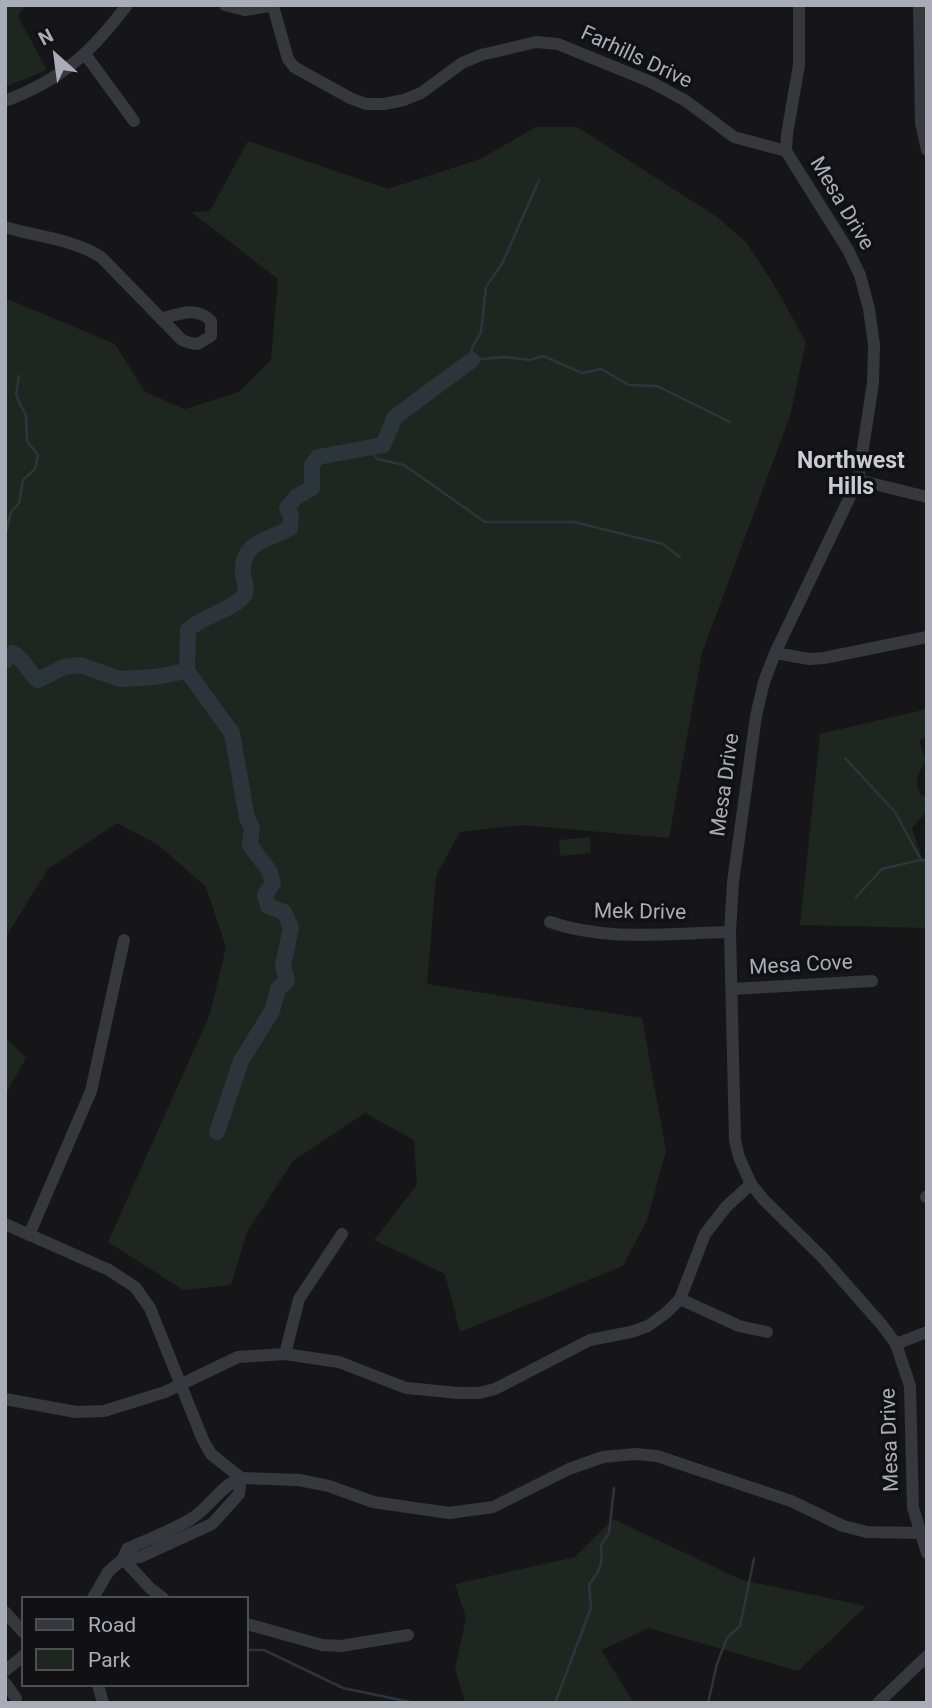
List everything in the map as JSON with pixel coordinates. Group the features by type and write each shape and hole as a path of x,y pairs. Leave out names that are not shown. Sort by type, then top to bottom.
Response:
{"street":[{"path":"5,101 45,83 85,54 102,39 127,5"},
{"path":"225,5 244,10 273,5"},
{"name":"Farhills Drive","path":"273,5 288,59 294,67 350,99 366,104 404,100 421,93 462,64 481,55 536,41 558,44 661,87 686,101 734,137 786,151"},
{"name":"Mesa Drive","path":"799,5 799,65 786,151 848,250 860,275 869,309 874,345 873,383 858,480 775,653 764,682 749,756 733,882 730,932 735,1140 738,1157 751,1184 839,1275 896,1344 910,1386 920,1472 913,1508 927,1553"},
{"path":"919,5 921,123 927,150"},
{"path":"85,54 134,121"},
{"path":"5,227 69,242 90,250 101,257 161,319"},
{"path":"858,480 927,497"},
{"path":"775,653 809,659 824,658 927,637"},
{"name":"Mek Drive","path":"550,922 574,930 601,934 730,932"},
{"path":"29,1235 91,1091 124,940"},
{"name":"Mesa Cove","path":"733,989 872,981"},
{"path":"5,1399 76,1412 104,1411 182,1384 237,1357 285,1354 339,1362 406,1388 479,1393 495,1389 590,1339 631,1332 648,1326 666,1313 680,1299 705,1234 726,1207 751,1184"},
{"path":"5,1224 109,1270 124,1278 142,1294 157,1322 211,1454 241,1478"},
{"path":"285,1354 299,1299 342,1234"},
{"path":"680,1299 739,1326 767,1332"},
{"path":"896,1344 927,1332"},
{"path":"94,1596 108,1572 123,1559 127,1549 191,1519 206,1508 228,1483 241,1478 299,1480 329,1486 373,1502 449,1513 471,1512 493,1507 569,1469 603,1457 635,1454 657,1456 791,1501 843,1525 867,1532 919,1533"},
{"path":"123,1559 149,1588 160,1596"},
{"path":"5,1612 21,1630"},
{"path":"248,1624 322,1645 341,1646 408,1635"},
{"path":"878,1703 927,1656"},
{"path":"5,1671 21,1658"},
{"path":"5,1683 16,1698"}],"green space":[{"path":"5,5 26,5 18,16 47,70 5,87"},
{"path":"536,127 577,127 717,217 746,242 806,342 790,416 702,653 669,838 521,825 460,832 436,876 427,984 642,1018 666,1151 647,1220 623,1266 460,1332 445,1274 374,1240 417,1185 414,1140 365,1113 293,1161 247,1232 231,1285 183,1290 108,1242 210,1014 226,947 206,887 157,844 117,823 48,869 5,938 5,298 115,344 145,392 185,409 239,392 271,360 278,279 191,212 210,211 248,141 388,189 480,159"},
{"path":"927,709 927,735 919,741 926,761 917,782 921,795 927,797 927,811 912,828 922,858 927,858 927,928 800,925 820,734"},
{"path":"590,837 591,853 560,856 559,840"},
{"path":"5,1037 26,1058 5,1095"},
{"path":"613,1519 742,1580 866,1606 798,1671 649,1628 601,1650 634,1703 465,1703 455,1668 466,1618 455,1584 575,1557"}],"waterway":[{"path":"539,180 503,262 486,287 481,332 472,348 472,360 505,357 530,360 543,356 582,373 601,369 629,385 657,386 730,422"},
{"path":"5,661 12,653 16,655 38,680 64,667 80,665 120,679 155,677 187,671 188,630 234,604 244,595 246,588 243,563 246,555 258,543 290,528 291,516 287,508 296,497 312,488 312,465 318,457 383,445 395,417 472,360"},
{"path":"5,537 11,512 19,503 23,480 35,469 38,455 27,441 26,416 16,395 19,376"},
{"path":"368,448 377,459 404,465 485,522 574,522 663,544 680,557"},
{"path":"187,671 232,733 247,818 252,827 250,845 270,872 273,883 265,895 268,906 284,912 291,928 283,965 287,981 278,989 272,1011 241,1061 217,1132"},
{"path":"845,758 895,812 921,860 927,861"},
{"path":"856,897 882,869 920,860"},
{"path":"555,1703 591,1608 589,1584 599,1570 601,1545 609,1533 614,1488"},
{"path":"708,1703 717,1664 727,1638 740,1626 754,1559"},
{"path":"248,1650 264,1650 343,1688 415,1703"}],"district":[{"name":"Northwest Hills","path":"851,475"}]}
